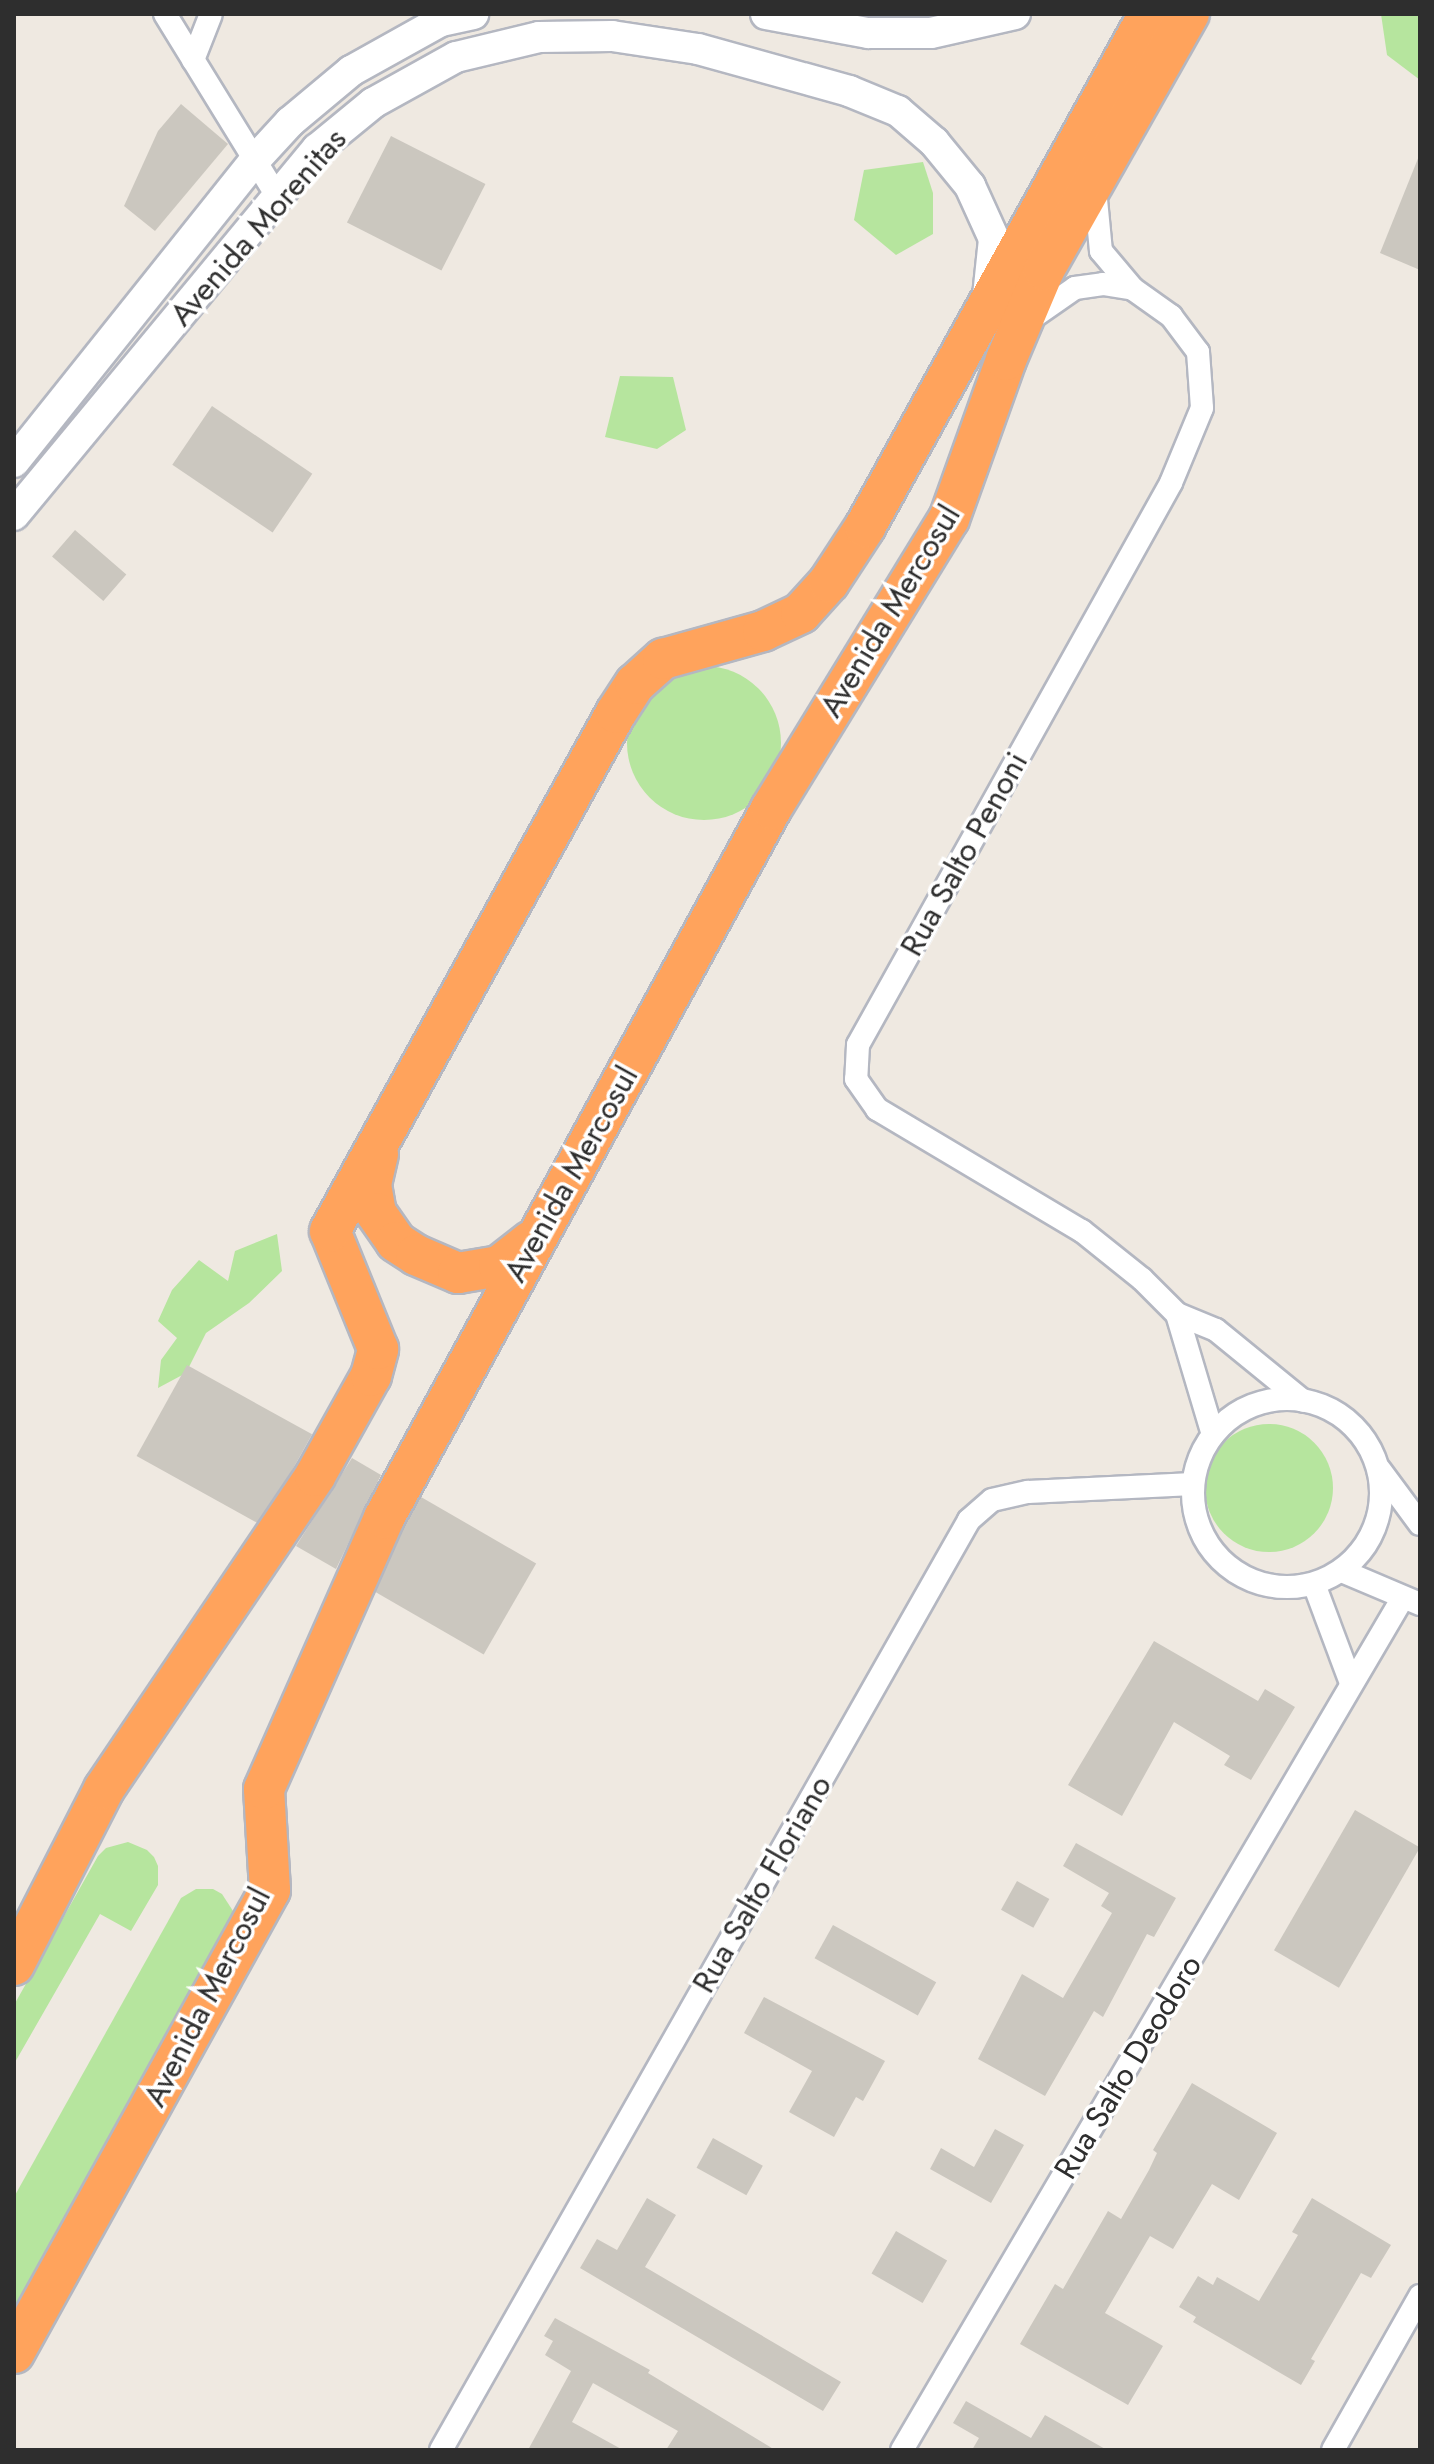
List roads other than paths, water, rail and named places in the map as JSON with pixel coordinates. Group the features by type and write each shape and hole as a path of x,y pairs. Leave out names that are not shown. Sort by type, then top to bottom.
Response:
{"highway":[{"name":"Avenida Mercosul","path":"14,2353 270,1890 264,1789 277,1752 384,1518 771,809 949,519 1002,320 1149,14"},
{"name":"Avenida Mercosul","path":"14,1965 104,1789 315,1476 371,1376 378,1349 330,1231 616,713 635,684 663,659 763,631 801,613 829,582 1002,320 1044,270 1189,14"},
{"path":"381,1138 371,1185 376,1213 396,1242 458,1273 499,1266 536,1237"}],"main road":[{"name":"Avenida Morenitas","path":"14,462 255,160 290,122 351,71 441,21 473,14"},
{"path":"766,14 868,33 931,33 1015,14"},
{"name":"Avenida Morenitas","path":"17,503 317,149 373,103 456,57 539,37 612,36 698,49 861,96 898,111 934,142 970,186 994,239 1002,320"}],"street":[{"path":"165,14 277,196"},
{"path":"193,60 211,14"},
{"name":"Rua Salto Penoni","path":"1095,179 1101,251 1133,289 1171,316 1198,352 1202,408 1171,483 858,1045 856,1079 877,1109 1082,1231 1142,1279 1177,1314 1216,1330 1303,1401"},
{"path":"1002,320 1075,288 1103,284 1133,289"},
{"name":"Rua Salto Penoni","path":"1177,1314 1213,1435"},
{"path":"1380,1470 1382,1501 1374,1531 1361,1553 1342,1571 1314,1584 1283,1588 1253,1582 1226,1566 1206,1543 1195,1514 1193,1484 1199,1458 1213,1435 1232,1417 1256,1404 1287,1399 1318,1404 1346,1418 1367,1441 1380,1470 1420,1524"},
{"name":"Rua Salto Floriano","path":"441,2450 969,1520 992,1500 1028,1492 1193,1484"},
{"path":"1342,1571 1411,1601"},
{"path":"1314,1584 1351,1683"},
{"name":"Rua Salto Deodoro","path":"902,2450 1330,1725 1351,1683 1411,1601"},
{"path":"1333,2450 1420,2296"}]}
